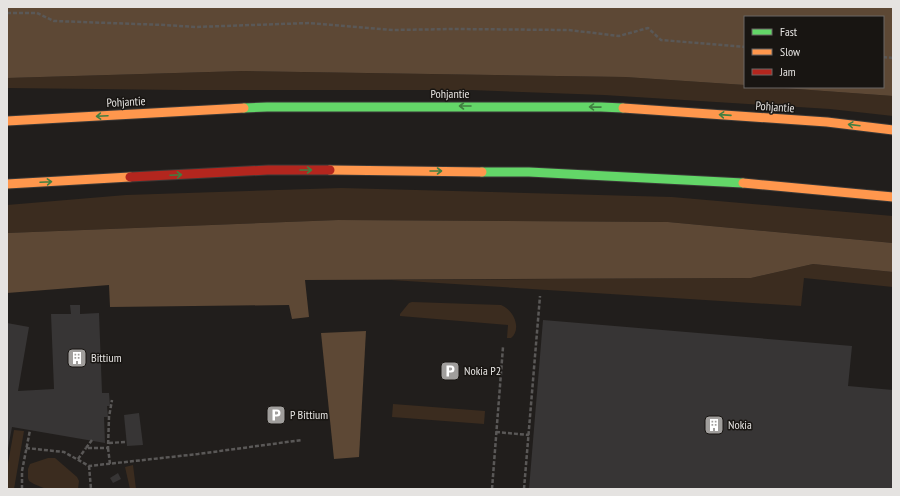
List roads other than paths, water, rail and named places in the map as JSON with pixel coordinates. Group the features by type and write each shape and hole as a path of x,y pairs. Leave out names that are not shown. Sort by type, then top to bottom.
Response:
{"highway":[{"path":"94,107 267,107"},
{"name":"Pohjantie","path":"7,121 267,107 601,107 828,122 893,130"},
{"path":"7,184 268,170 530,172 734,182 893,197"}],"place":[{"name":"Bittium","path":"77,358"},
{"name":"Nokia P2","path":"450,371"},
{"name":"P Bittium","path":"276,415"},
{"name":"Nokia","path":"714,425"}]}
